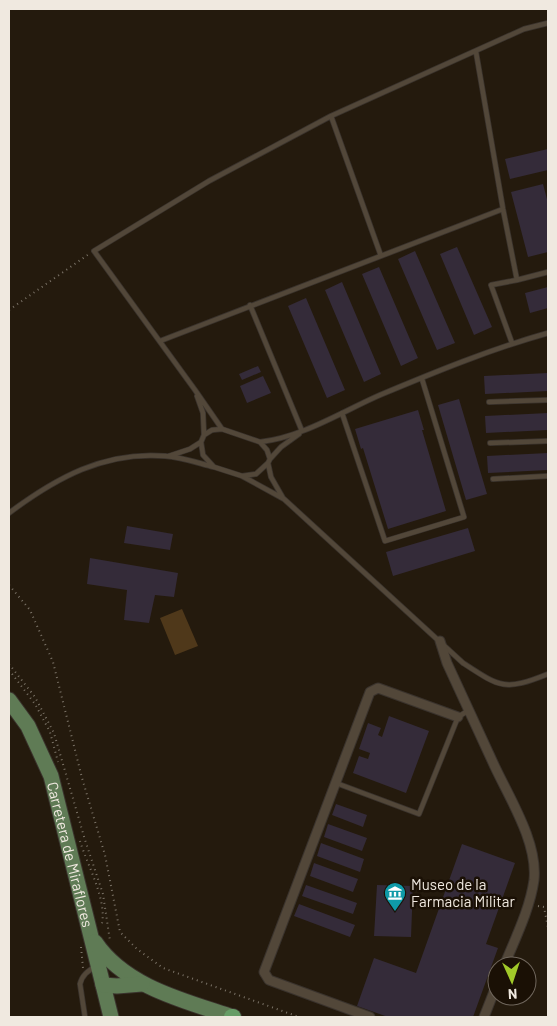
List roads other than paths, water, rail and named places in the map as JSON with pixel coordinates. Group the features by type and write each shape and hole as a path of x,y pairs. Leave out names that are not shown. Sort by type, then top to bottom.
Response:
{"main road":[{"name":"Carretera de Miraflores","path":"9,700 28,726 51,776 86,939 98,964 116,982 112,1017"},
{"path":"86,939 114,963 116,982 142,984 233,1017"}],"street":[{"path":"440,640 446,664 469,710 529,844 534,862 534,879 528,904 508,956"},
{"path":"370,1017 269,980 264,972 370,692 378,688 458,717"}],"lane":[{"path":"222,429 94,251 209,182 331,116 524,29 548,23"},
{"path":"476,52 517,280"},
{"path":"331,116 380,256"},
{"path":"160,341 503,209"},
{"path":"512,344 491,285 548,272"},
{"path":"250,305 302,431"},
{"path":"204,435 212,430 222,429 260,442 277,440 422,379 512,344 548,333"},
{"path":"342,413 385,541 464,517 422,379"},
{"path":"195,390 203,413 204,435 201,442 203,454 214,467"},
{"path":"489,402 548,400"},
{"path":"242,476 256,474 281,447 302,431"},
{"path":"490,444 548,441"},
{"path":"168,456 190,449 201,442"},
{"path":"260,442 268,450 271,477 284,499"},
{"path":"9,513 46,486 72,472 126,457 168,456 214,467 242,476 284,499 464,663 490,681 508,686 528,682 548,674"},
{"path":"493,479 548,476"},
{"path":"335,783 420,814 458,717 469,710"},
{"path":"85,1017 80,984 84,975 98,964"}],"place":[{"name":"Museo de la Farmacia Militar","path":"395,912"}]}
